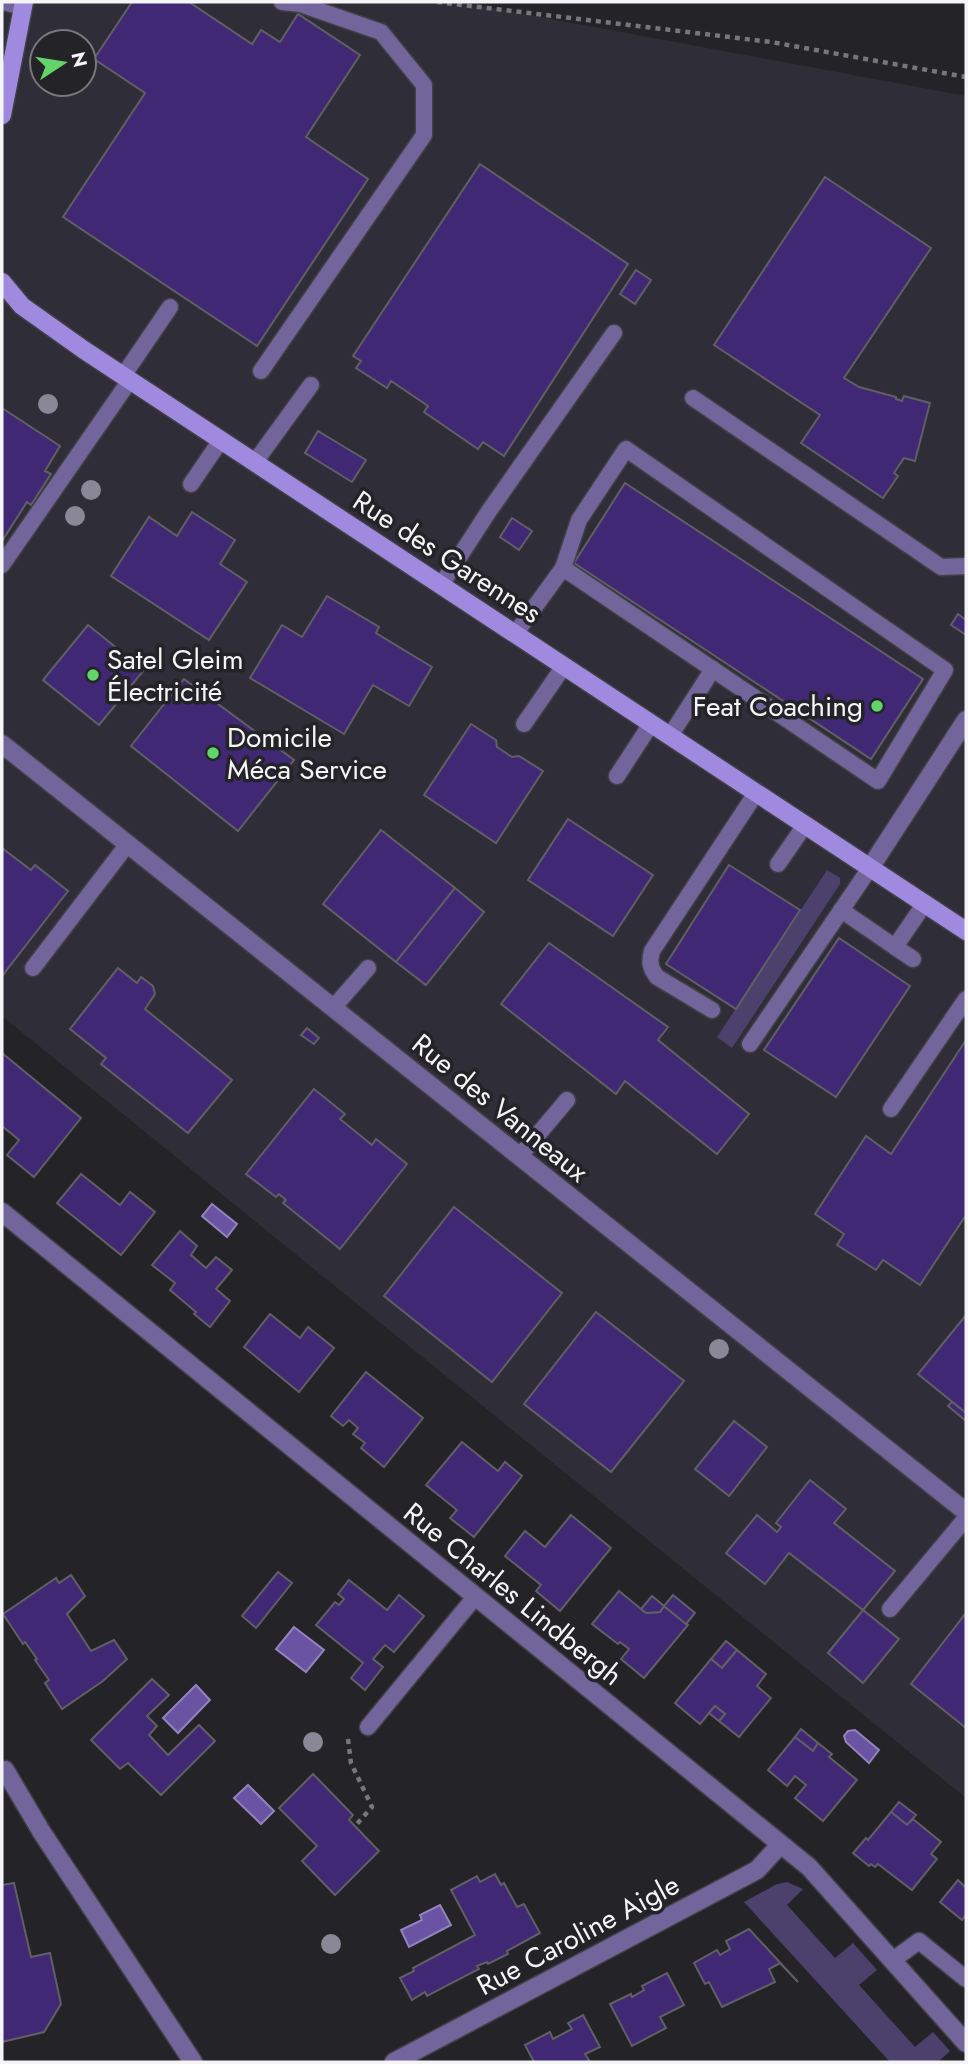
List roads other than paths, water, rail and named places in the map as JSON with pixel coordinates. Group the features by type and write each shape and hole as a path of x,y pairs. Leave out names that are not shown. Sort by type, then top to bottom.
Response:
{"street":[{"path":"2,115 24,4"},
{"name":"Rue des Garennes","path":"2,282 22,306 127,378 966,931"},
{"path":"870,867 966,720"},
{"name":"Rue des Vanneaux","path":"2,744 966,1513"},
{"name":"Rue Charles Lindbergh","path":"2,1212 809,1867 966,2043"},
{"path":"5,1770 41,1831 193,2062"},
{"name":"Rue Caroline Aigle","path":"394,2062 757,1870 780,1844"}],"lane":[{"path":"3,2 24,4"},
{"path":"261,371 424,135 424,85 381,32 300,4 282,2"},
{"path":"2,565 127,378 170,307"},
{"path":"441,585 489,511 614,333"},
{"path":"254,463 311,385"},
{"path":"693,398 941,567 966,566"},
{"path":"191,484 221,440"},
{"path":"515,634 563,568 579,520 626,449 946,670 878,780 563,568"},
{"path":"524,724 564,666"},
{"path":"670,736 713,669"},
{"path":"617,776 651,724"},
{"path":"712,1010 657,977 651,970 649,961 652,951 756,793"},
{"path":"779,864 805,825"},
{"path":"33,968 127,845"},
{"path":"750,1044 870,867"},
{"path":"895,947 925,903"},
{"path":"841,910 914,959"},
{"path":"332,1008 368,968"},
{"path":"891,1109 966,999"},
{"path":"519,1157 567,1100"},
{"path":"890,1609 966,1518"},
{"path":"368,1727 475,1597"},
{"path":"893,1961 919,1941 966,1979"}],"place":[{"name":"Satel Gleim Électricité","path":"93,675"},
{"name":"Feat Coaching","path":"877,706"},
{"name":"Domicile Méca Service","path":"213,753"}]}
